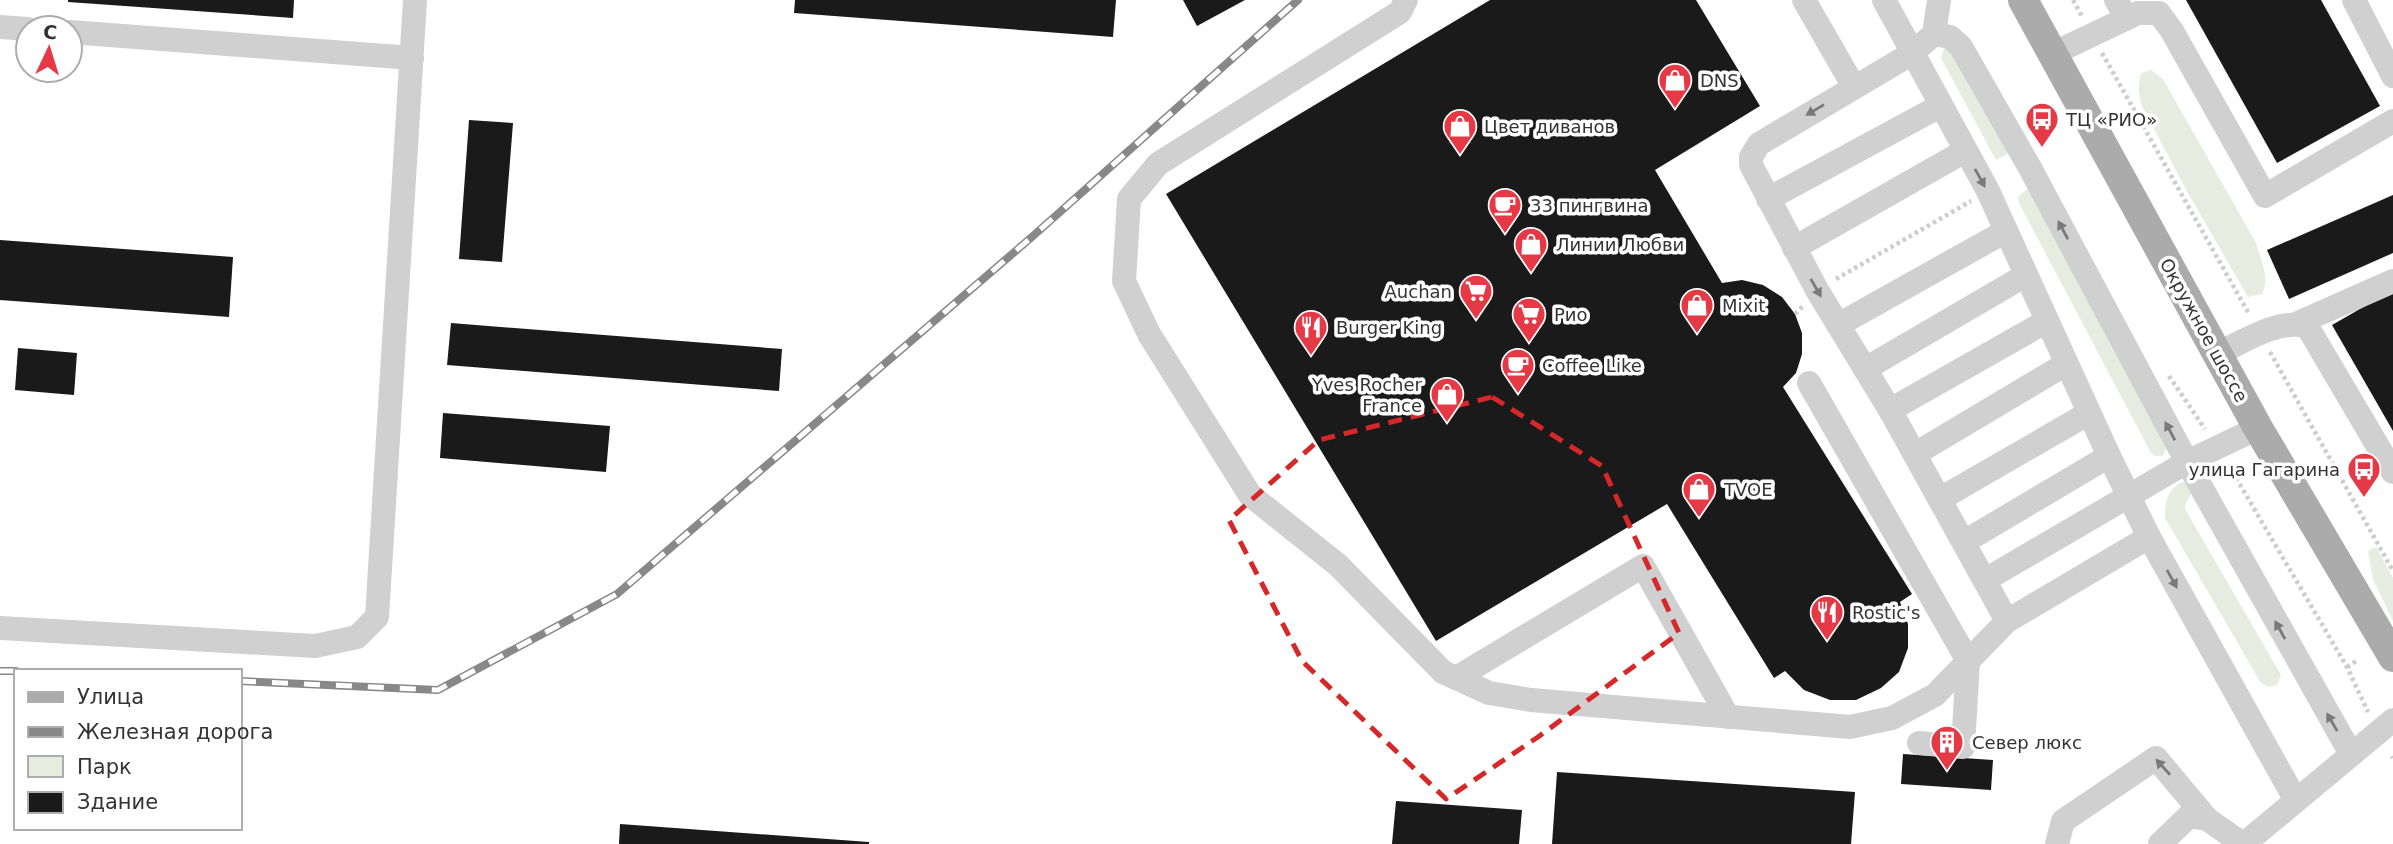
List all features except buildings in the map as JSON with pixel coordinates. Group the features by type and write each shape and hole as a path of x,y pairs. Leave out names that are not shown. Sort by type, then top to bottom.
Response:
{"main road":[{"name":"Окружное шоссе","path":"2023,0 2258,428 2393,657"}],"street":[{"path":"0,628 315,646 358,637 377,617 415,0"},
{"path":"1406,0 1400,12 1158,164 1129,198 1124,281 1149,334 1250,495 1338,565 1443,671 1489,693 1531,701 1850,727 1892,718 1935,695 2007,621 2149,537"},
{"path":"1804,0 1854,87"},
{"path":"1884,0 1987,191 2149,537 2295,799"},
{"path":"1939,0 1934,34 1911,54 1759,144 1754,150 1751,165 1817,290 1890,410 2007,621"},
{"path":"2354,0 2393,76"},
{"path":"2052,54 2092,34 2121,9 2138,13 2159,13 2172,31 2265,196 2393,121"},
{"path":"84,33 412,58"},
{"path":"1934,34 1950,37 1961,47 2031,168 2187,462 2351,754"},
{"path":"1768,199 1940,107"},
{"path":"1794,248 1965,151"},
{"path":"1838,325 2006,231"},
{"path":"1865,369 2026,275"},
{"path":"2296,324 2393,281"},
{"path":"1890,410 2047,321"},
{"path":"2217,354 2280,324 2307,326 2393,472"},
{"path":"1915,454 2066,364"},
{"path":"1809,383 1968,661 1963,747 1919,743"},
{"path":"1940,499 2089,413"},
{"path":"1985,580 2187,462 2258,428"},
{"path":"1964,542 2109,456"},
{"path":"1457,678 1643,566 1728,717"},
{"path":"2057,844 2063,821 2156,758 2207,819 2244,844 2393,720"},
{"path":"2160,844 2189,817 2207,819"}],"path":[{"path":"2073,0 2393,571"},
{"path":"1795,314 1817,290 1987,191"},
{"path":"2347,667 2358,660"}],"highlighted area":[{"path":"1492,397 1602,466 1679,633 1538,737 1446,799 1302,661 1229,520 1319,440"}],"green space":[{"path":"1949,47 2011,152 1996,160 1941,58 1944,49"},
{"path":"2151,70 2163,79 2256,243 2265,275 2262,294 2248,297 2142,106 2139,90 2141,73"},
{"path":"2026,190 2031,191 2168,444 2163,456 2151,453 2019,203 2018,197"},
{"path":"2182,482 2188,483 2192,491 2185,509 2281,675 2277,685 2269,687 2261,683 2165,518 2168,497"},
{"path":"2376,547 2393,578 2393,621 2373,579 2368,551"}],"railway":[{"path":"242,681 438,690 617,594 1033,236 1298,0"},
{"path":"0,671 14,671"}],"place":[{"name":"DNS","path":"1675,110"},
{"name":"ТЦ «РИО»","path":"2042,149"},
{"name":"Цвет диванов","path":"1460,156"},
{"name":"33 пингвина","path":"1505,235"},
{"name":"Линии Любви","path":"1531,274"},
{"name":"Auchan","path":"1476,321"},
{"name":"Mixit","path":"1697,335"},
{"name":"Рио","path":"1529,344"},
{"name":"Burger King","path":"1311,357"},
{"name":"Coffee Like","path":"1518,395"},
{"name":"Yves Rocher France","path":"1447,424"},
{"name":"улица Гагарина","path":"2364,499"},
{"name":"TVOE","path":"1699,519"},
{"name":"Rostic's","path":"1827,642"},
{"name":"Север люкс","path":"1947,772"}]}
